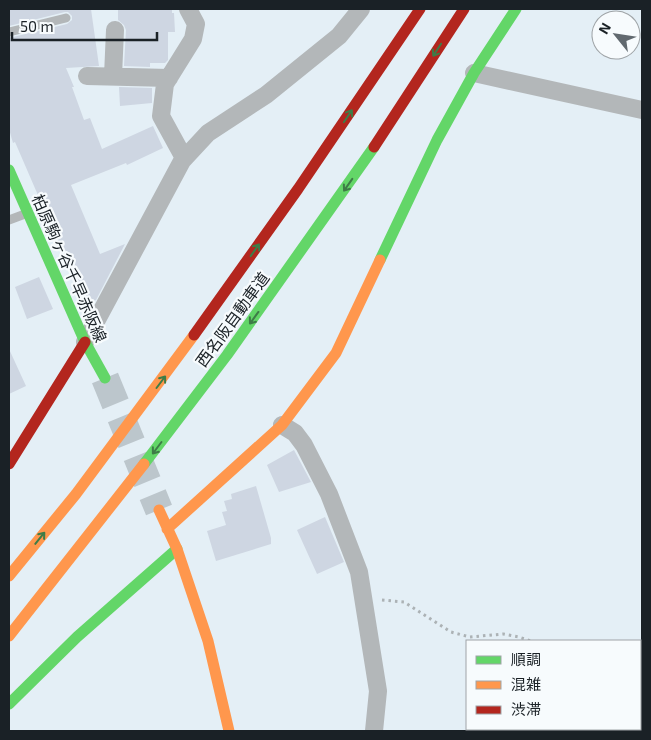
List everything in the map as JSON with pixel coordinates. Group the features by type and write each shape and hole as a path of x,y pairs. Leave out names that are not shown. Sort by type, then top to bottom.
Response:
{"main road":[{"name":"西名阪自動車道","path":"9,576 84,483 166,374 320,157 420,9"},
{"name":"西名阪自動車道","path":"9,636 227,355 359,170 464,9"},
{"path":"167,529 282,425 336,353 436,140 474,73 516,9"},
{"name":"柏原駒ヶ谷千早赤阪線","path":"9,170 85,342 105,378"},
{"path":"9,464 85,342"},
{"path":"159,510 178,549 208,641 229,731"},
{"path":"9,704 77,637 178,549"}],"street":[{"path":"184,158 161,116 165,84 193,39 196,24 188,9"},
{"path":"85,342 184,158 208,133 266,95 339,36 361,9"},
{"path":"113,76 115,30"},
{"path":"474,73 642,110"},
{"path":"87,76 169,78"},
{"path":"282,425 295,433 304,445 329,494 359,572 378,691 374,731"}],"lane":[{"path":"9,32 66,18"},
{"path":"9,220 28,212"}],"path":[{"path":"364,598 404,602 451,632 470,637 503,634 528,640"}],"building":[{"path":"9,9 91,9 99,66 66,68 84,120 90,118 102,149 153,126 163,148 127,165 126,163 71,185 100,254 125,244 96,300 85,304 15,142 13,143 9,129 9,38 67,24 72,20 72,16 65,12 9,26"},
{"path":"118,9 172,9 175,32 168,32 168,60 165,63 150,63 150,67 124,66 126,30 124,25 118,20"},
{"path":"119,87 152,88 152,103 120,106"},
{"path":"39,277 53,309 27,319 15,287"},
{"path":"9,349 26,386 9,394"},
{"path":"294,450 311,482 279,492 267,465"},
{"path":"256,486 271,538 271,544 216,561 207,531 226,525 222,512 227,511 224,501 232,499 231,494"},
{"path":"325,517 344,562 317,574 297,530"}],"tunnel":[{"path":"105,378 159,510"}],"traffic: fast":[{"path":"380,260 437,140 474,73 516,9"},
{"path":"144,464 227,355 374,147"},
{"path":"9,170 85,342 105,378"},
{"path":"9,704 77,637 177,549"}],"traffic: slow":[{"path":"167,529 282,425 336,353 380,260"},
{"path":"9,576 76,494 194,335"},
{"path":"9,636 144,464"},
{"path":"159,510 177,549 208,641 229,731"}],"traffic: jam":[{"path":"194,335 298,189 420,9"},
{"path":"374,147 464,9"},
{"path":"9,464 85,342"}]}
